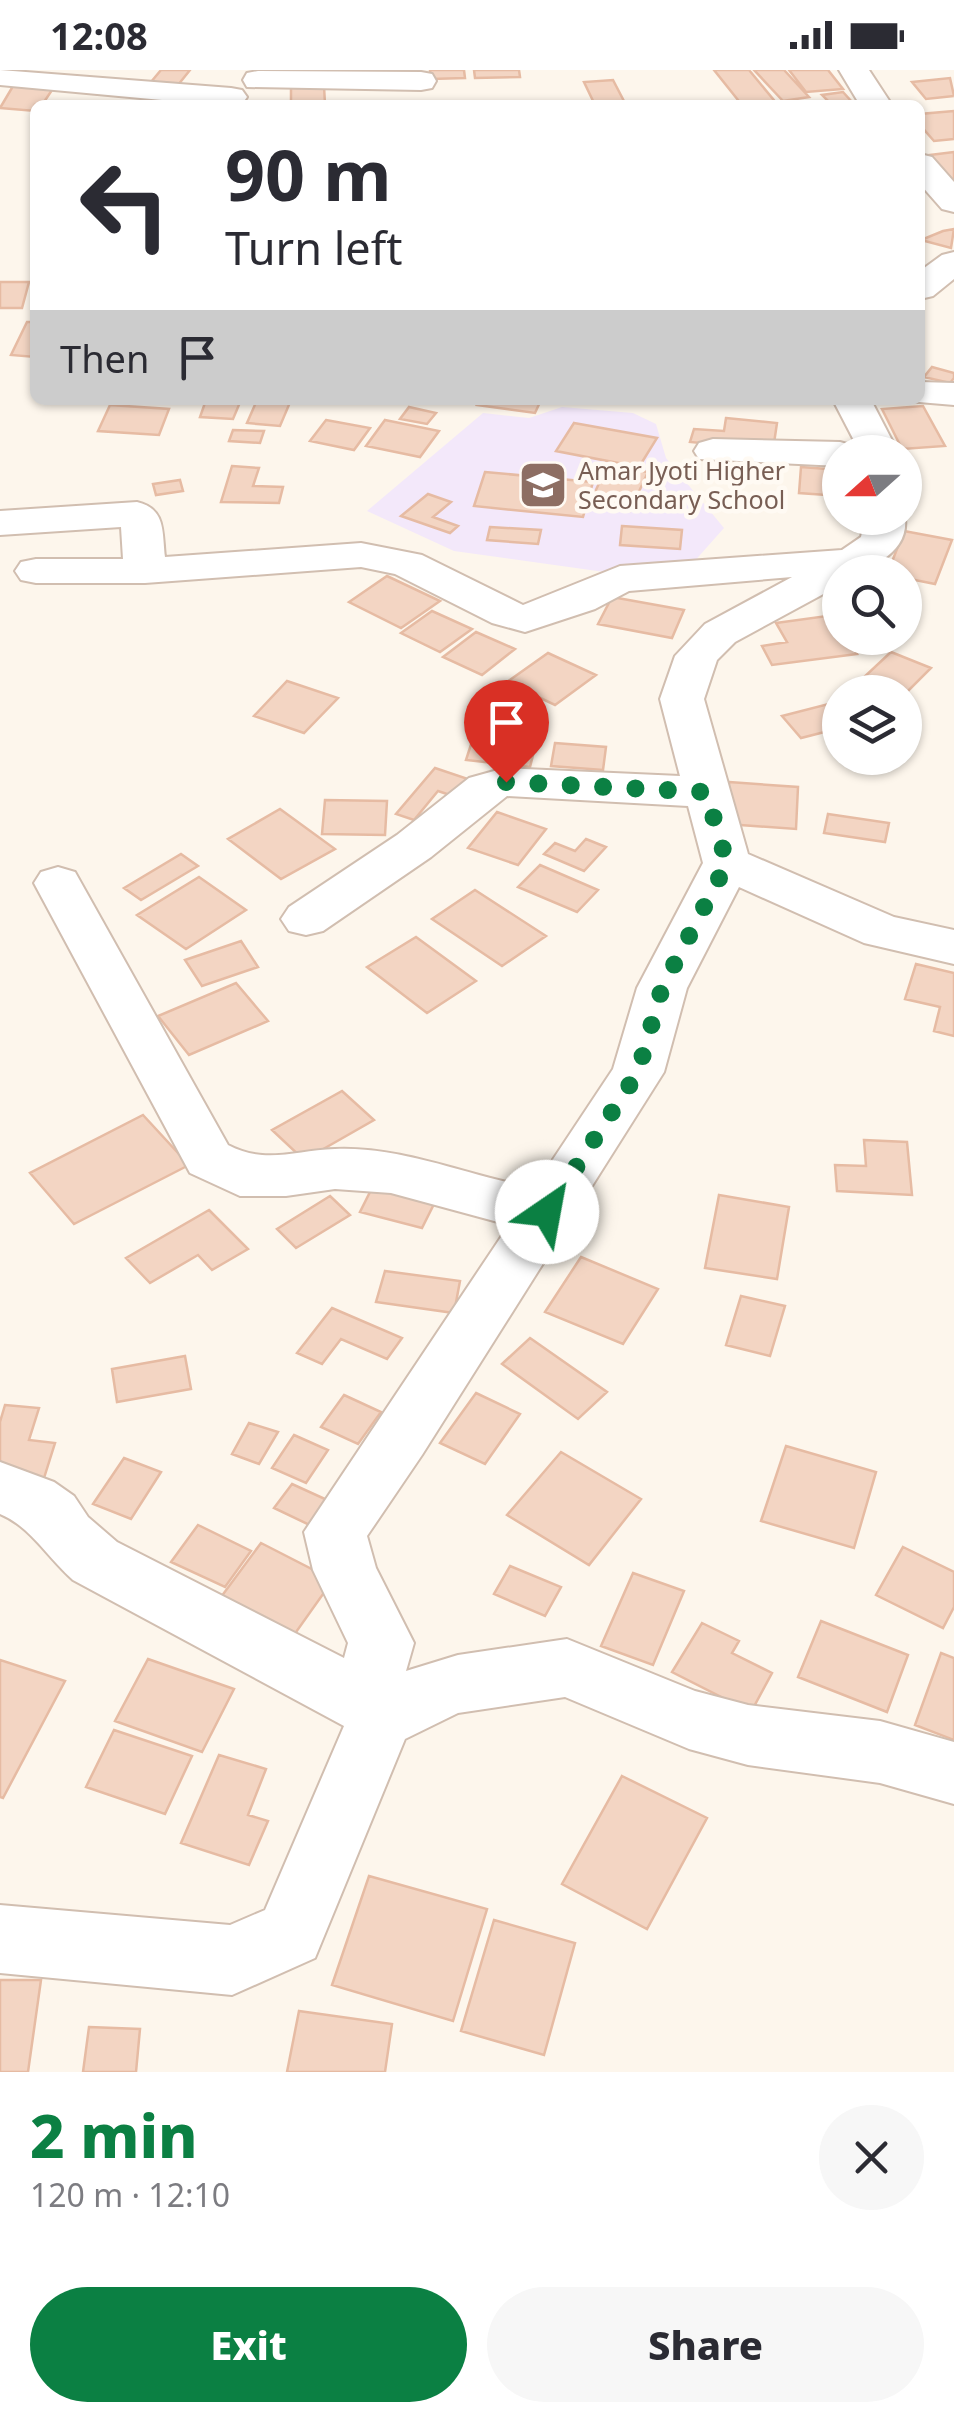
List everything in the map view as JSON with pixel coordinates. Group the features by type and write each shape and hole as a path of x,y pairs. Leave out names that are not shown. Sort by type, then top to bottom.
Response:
{"street":[{"path":"854,70 873,100"},
{"path":"0,76 342,92 421,81"},
{"path":"925,152 954,146"},
{"path":"925,170 954,202"},
{"path":"925,284 954,262"},
{"path":"925,392 954,394"},
{"path":"855,405 870,435"},
{"path":"714,451 822,454"},
{"path":"0,523 137,514 141,517 145,571"},
{"path":"36,571 145,571 361,554 407,564 507,614 525,619 580,600 620,579 870,539"},
{"path":"0,1939 232,1960 290,1934 372,1711 382,1643 345,1570 335,1532 401,1438 638,1072 662,988 727,863 682,699 697,656 720,633 870,539"},
{"path":"306,919 414,846 485,788 506,782 706,792"},
{"path":"727,863 881,932 954,947"},
{"path":"58,883 209,1159 240,1176 286,1176 335,1169 391,1173 547,1212"},
{"path":"0,1488 32,1500 52,1514 66,1536 94,1561 372,1711 458,1684 567,1668 689,1719 718,1727 748,1735 880,1752 954,1773"}],"shaded area":[{"name":"Amar Jyoti Higher Secondary School","path":"562,407 633,413 656,424 666,458 724,528 676,582 454,551 367,511 483,413 529,418"}],"building":[{"path":"161,70 190,70 178,85 151,82"},
{"path":"430,70 464,70 465,78 431,79"},
{"path":"474,70 519,70 520,77 475,78"},
{"path":"714,70 749,70 774,100 738,100"},
{"path":"754,70 784,70 809,97 782,100"},
{"path":"789,70 828,70 843,89 806,92"},
{"path":"950,78 954,96 926,99 912,82"},
{"path":"613,80 623,100 593,100 584,82"},
{"path":"16,81 56,84 45,100 30,100 30,111 0,108"},
{"path":"324,86 325,100 291,100 291,87"},
{"path":"843,92 850,100 827,100 822,95"},
{"path":"954,111 954,139 934,141 925,131 925,114"},
{"path":"954,152 954,185 930,155"},
{"path":"954,229 951,248 925,241 925,238"},
{"path":"0,282 29,282 22,308 0,308"},
{"path":"27,322 30,322 30,357 11,355"},
{"path":"932,367 954,373 950,383 925,376"},
{"path":"110,405 169,409 159,435 98,431"},
{"path":"204,405 239,405 233,419 200,417"},
{"path":"255,405 289,405 280,426 247,423"},
{"path":"477,405 539,405 535,413"},
{"path":"923,406 945,446 922,448 922,435 895,435 882,409"},
{"path":"409,407 436,413 427,424 400,419"},
{"path":"726,418 777,423 773,450 690,442 694,429 724,431"},
{"path":"326,420 370,428 354,450 310,441"},
{"path":"385,420 439,431 420,457 366,446"},
{"path":"574,423 657,438 639,467 556,451"},
{"path":"233,430 264,431 260,443 229,441"},
{"path":"232,466 259,468 253,486 283,487 279,503 221,502"},
{"path":"607,466 648,472 630,511 589,505"},
{"path":"801,467 822,469 822,495 799,493"},
{"path":"485,472 593,482 583,517 474,506"},
{"path":"180,480 183,491 156,495 153,484"},
{"path":"428,494 451,502 433,517 458,526 450,533 401,516"},
{"path":"622,526 682,530 680,549 620,545"},
{"path":"490,527 541,530 538,544 487,540"},
{"path":"902,535 952,540 935,584 922,581 922,555 895,555"},
{"path":"387,576 440,601 401,628 349,602"},
{"path":"612,597 684,610 672,638 598,624"},
{"path":"432,611 472,629 440,652 401,633"},
{"path":"822,617 822,655 849,655 772,665 762,646 787,642 776,623"},
{"path":"476,632 515,649 482,675 443,657"},
{"path":"548,653 596,675 555,705 507,682"},
{"path":"888,655 898,655 931,668 922,677 866,675"},
{"path":"287,681 338,698 304,733 254,716"},
{"path":"822,706 822,733 801,738 782,716"},
{"path":"503,724 540,728 530,767 466,760 475,732 500,734"},
{"path":"555,743 606,747 603,770 551,766"},
{"path":"435,768 468,779 453,796 438,791 414,820 396,814"},
{"path":"729,782 798,787 796,829 727,824"},
{"path":"325,800 387,801 385,835 322,834"},
{"path":"280,809 335,849 281,879 228,839"},
{"path":"497,812 546,829 518,865 468,848"},
{"path":"828,814 889,823 885,842 824,833"},
{"path":"586,839 606,847 584,871 544,854 555,843 575,851"},
{"path":"181,854 198,866 141,900 124,888"},
{"path":"540,865 598,890 577,912 518,887"},
{"path":"199,877 246,910 186,949 137,915"},
{"path":"475,890 546,936 502,966 432,919"},
{"path":"416,937 476,981 427,1013 367,967"},
{"path":"241,941 258,967 202,986 185,960"},
{"path":"916,964 954,973 954,1036 934,1031 940,1007 905,999"},
{"path":"236,983 268,1021 189,1055 158,1016"},
{"path":"342,1091 374,1120 304,1160 272,1130"},
{"path":"143,1115 189,1165 74,1224 30,1173"},
{"path":"864,1140 907,1142 912,1195 837,1191 835,1165 866,1166"},
{"path":"372,1188 434,1204 422,1228 360,1212"},
{"path":"719,1195 789,1207 777,1279 705,1268"},
{"path":"330,1196 350,1215 296,1248 277,1229"},
{"path":"209,1210 248,1249 212,1270 198,1255 150,1283 126,1258"},
{"path":"581,1257 658,1289 623,1344 545,1312"},
{"path":"385,1271 460,1281 454,1313 376,1302"},
{"path":"741,1296 785,1306 770,1356 726,1345"},
{"path":"332,1308 402,1338 387,1359 341,1339 322,1364 297,1353"},
{"path":"530,1338 607,1392 578,1419 502,1364"},
{"path":"185,1356 191,1389 117,1402 112,1369"},
{"path":"476,1393 520,1414 485,1464 440,1443"},
{"path":"344,1395 381,1412 358,1444 321,1427"},
{"path":"5,1405 39,1408 29,1440 55,1443 44,1478 0,1474 0,1422"},
{"path":"249,1423 278,1432 259,1464 232,1454"},
{"path":"294,1435 328,1450 306,1483 272,1468"},
{"path":"786,1446 876,1472 854,1548 761,1521"},
{"path":"561,1452 641,1499 589,1565 507,1515"},
{"path":"124,1458 161,1472 131,1519 93,1504"},
{"path":"292,1484 336,1504 318,1529 274,1508"},
{"path":"198,1525 251,1551 225,1587 171,1562"},
{"path":"261,1543 333,1580 294,1635 221,1597"},
{"path":"903,1547 954,1572 954,1607 943,1628 876,1595"},
{"path":"510,1566 561,1587 545,1616 494,1594"},
{"path":"633,1573 684,1591 653,1665 601,1646"},
{"path":"821,1621 908,1655 887,1712 798,1677"},
{"path":"702,1623 739,1641 732,1653 772,1673 751,1712 672,1672"},
{"path":"941,1653 954,1658 954,1740 915,1725"},
{"path":"148,1659 234,1689 202,1752 115,1721"},
{"path":"0,1660 65,1681 3,1798 0,1797"},
{"path":"114,1730 192,1756 165,1814 86,1787"},
{"path":"219,1755 266,1769 248,1815 268,1821 249,1865 181,1843"},
{"path":"622,1776 707,1818 647,1929 562,1884"},
{"path":"369,1876 487,1909 453,2021 332,1985"},
{"path":"494,1920 575,1943 544,2055 461,2031"},
{"path":"0,1980 41,1980 28,2072 0,2072"},
{"path":"299,2011 392,2024 385,2072 287,2072"},
{"path":"89,2027 140,2029 136,2072 83,2072"}],"place":[{"name":"Amar Jyoti Higher Secondary School","path":"543,485"}],"route":[{"path":"506,782 706,792 727,863 662,988 638,1072 547,1212"}]}
